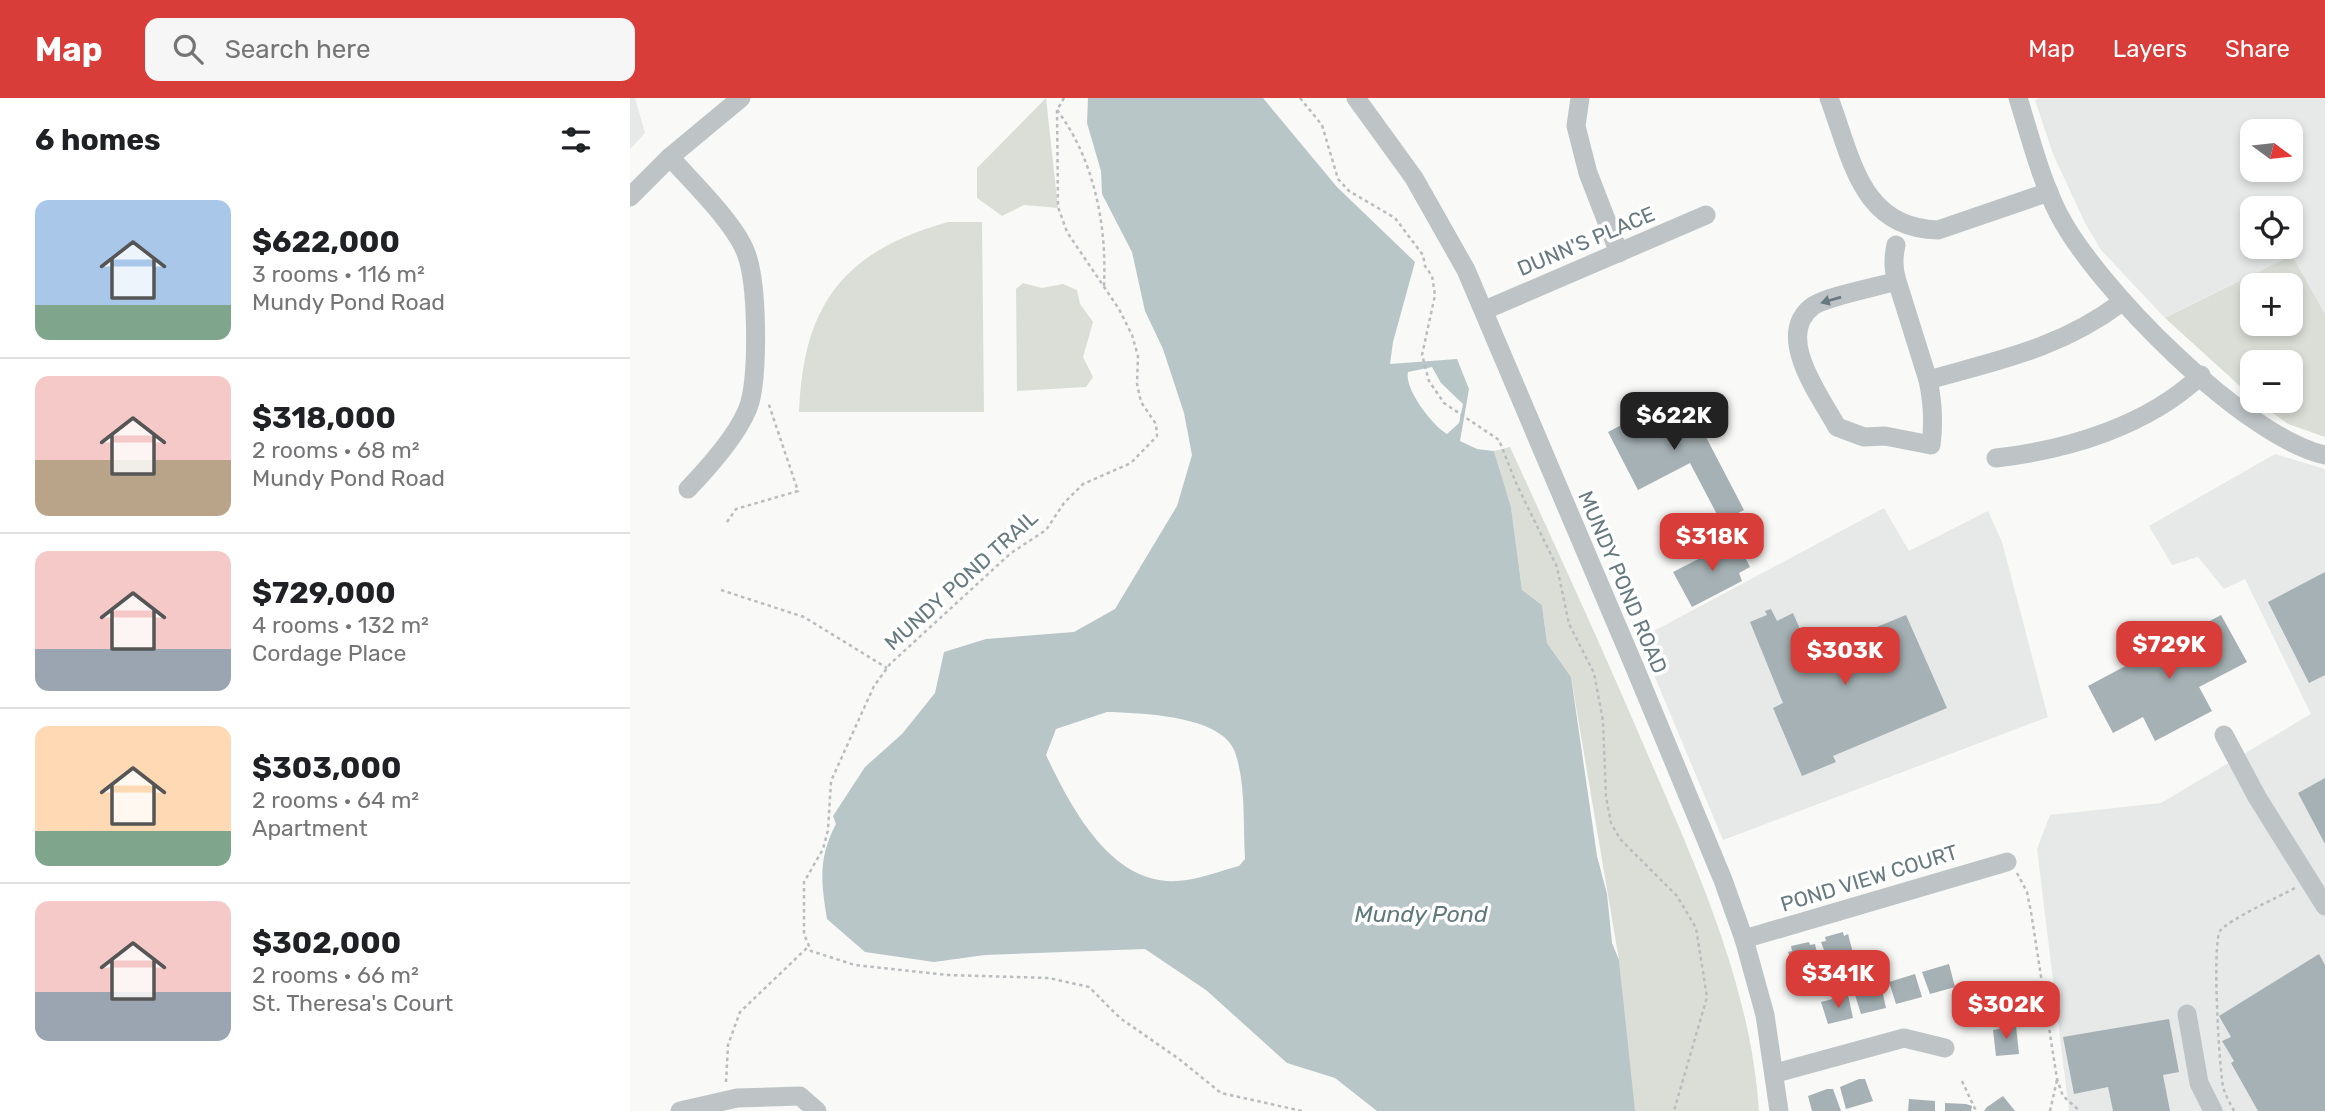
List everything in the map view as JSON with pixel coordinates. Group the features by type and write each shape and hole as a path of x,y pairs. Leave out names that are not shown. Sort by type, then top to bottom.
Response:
{"street":[{"path":"630,197 670,157 741,98"},
{"name":"MUNDY POND ROAD","path":"1356,98 1441,223 1485,310 1723,880 1744,939 1765,1016 1776,1073 1779,1111"},
{"path":"1580,98 1576,127 1588,173 1619,253"},
{"path":"1829,98 1862,182 1874,204 1885,216 1901,224 1938,230 2049,192"},
{"path":"2018,98 2049,192 2076,242 2122,302 2201,375 2273,434 2304,450 2325,455"},
{"path":"670,157 717,210 746,253 754,301 755,352 750,404 719,455 688,489"},
{"name":"DUNN'S PLACE","path":"1485,310 1706,215"},
{"path":"1896,245 1893,263 1897,281 1928,380 1934,415 1931,445 1908,439 1850,435 1837,428 1799,353 1796,332 1801,318 1815,305 1897,281"},
{"path":"1928,380 2045,347 2070,336 2122,302"},
{"path":"1996,458 2060,448 2108,431 2185,390 2201,375"},
{"path":"2224,735 2257,797 2325,906"},
{"name":"POND VIEW COURT","path":"1744,939 2007,862"},
{"path":"2187,1014 2199,1083 2213,1111"},
{"path":"1776,1073 1904,1038 1945,1048"},
{"path":"680,1111 737,1098 800,1096 817,1111"}],"path":[{"path":"1064,98 1057,110 1071,128 1094,188 1102,229 1104,287"},
{"path":"1300,98 1322,125 1338,180 1349,191 1395,218 1423,255 1425,266 1432,276 1435,295 1422,355 1427,375 1439,398 1499,440 1516,483 1557,567 1569,624 1594,673 1603,721 1606,797 1611,822 1620,839 1672,889 1696,928 1704,960 1707,997 1674,1111"},
{"name":"MUNDY POND TRAIL","path":"809,946 804,934 801,909 804,883 822,849 828,830 831,780 858,718 887,668 1011,553 1046,530 1064,503 1083,484 1131,463 1157,436 1156,424 1141,402 1136,384 1138,356 1132,335 1119,309 1067,232 1058,206 1057,110"},
{"path":"727,522 736,509 798,491 767,400"},
{"path":"721,590 804,617 887,668"},
{"path":"2007,862 2022,880 2027,892 2054,1042 2057,1079 2063,1096 2080,1111"},
{"path":"2234,1111 2224,1089 2222,1075 2216,1006 2217,939 2226,925 2310,880"},
{"path":"726,1086 728,1045 740,1012 809,946 811,951 833,961 855,965 948,975 1049,978 1089,987 1120,1018 1179,1059 1221,1093 1302,1111"},
{"path":"2050,1111 2057,1079"},
{"path":"1962,1081 1976,1111"}],"shaded area":[{"path":"630,98 635,98 645,133 630,149"},
{"path":"1046,98 1058,208 1024,205 1002,216 977,198 977,168"},
{"path":"2040,98 2325,98 2325,314 2294,259 2303,259 2303,196 2240,196 2240,259 2284,259 2256,273 2240,273 2240,281 2165,318 2101,250 2085,223 2053,154 2035,100"},
{"path":"948,222 982,222 984,412 799,412 802,374 809,341 820,312 836,287 856,266 881,249 912,234"},
{"path":"2284,259 2294,259 2302,273 2256,273"},
{"path":"2303,275 2325,314 2325,437 2288,424 2273,413 2303,413 2303,350 2240,350 2240,386 2165,318 2240,281 2240,336 2303,336"},
{"path":"1023,283 1042,288 1063,284 1077,290 1080,304 1093,322 1083,357 1093,377 1086,387 1017,391 1016,289"},
{"path":"1510,447 1617,683 1704,889 1734,976 1746,1021 1759,1111 1633,1111 1619,960 1571,677 1547,643 1542,605 1522,590 1511,507 1494,451"},
{"path":"2275,454 2325,469 2325,1111 2069,1111 2037,849 2050,815 2161,803 2311,714 2245,579 2224,589 2198,557 2172,565 2149,526"},
{"path":"1884,508 1909,551 1988,511 2002,542 2048,717 1723,840 1639,639"}],"water":[{"name":"Mundy Pond","path":"1088,98 1263,98 1337,187 1415,262 1393,342 1390,364 1457,359 1469,389 1460,441 1477,449 1494,451 1511,507 1522,590 1542,605 1547,643 1571,677 1597,856 1607,894 1612,943 1619,960 1635,1111 1377,1111 1335,1078 1287,1063 1206,990 1145,949 985,955 934,962 865,952 827,919 822,870 826,848 836,824 833,816 865,767 902,734 935,693 944,652 986,639 1074,632 1115,609 1177,506 1192,455 1184,413 1163,349 1145,311 1132,252 1102,194 1101,171 1087,123","holes":["1432,367 1441,383 1463,404 1459,423 1447,434 1434,423 1410,388 1408,372","1107,712 1158,715 1197,723 1214,730 1227,740 1239,764 1242,791 1245,859 1239,866 1185,880 1153,879 1132,870 1112,856 1095,838 1067,796 1046,755 1056,729"]}],"building":[{"path":"1683,393 1744,510 1721,522 1690,463 1638,490 1608,432"},
{"path":"1736,540 1750,567 1739,573 1742,581 1692,607 1673,572"},
{"path":"2325,572 2325,675 2309,683 2268,602"},
{"path":"1771,609 1777,621 1793,613 1811,654 1906,615 1947,708 1833,756 1836,762 1802,776 1773,708 1783,703 1750,622 1767,615 1765,611"},
{"path":"2221,615 2247,662 2199,687 2212,711 2155,741 2143,717 2113,733 2088,686"},
{"path":"2325,778 2325,844 2298,793"},
{"path":"1843,932 1844,936 1848,934 1853,953 1828,961 1821,942 1826,941 1825,937"},
{"path":"1809,942 1810,945 1815,944 1819,963 1795,970 1788,952 1792,951 1791,946"},
{"path":"2319,954 2325,965 2325,1111 2258,1111 2231,1063 2234,1061 2222,1041 2231,1037 2219,1016"},
{"path":"1949,964 1955,987 1930,994 1922,972"},
{"path":"1915,974 1922,997 1896,1004 1889,982"},
{"path":"1881,985 1886,1008 1861,1014 1854,992"},
{"path":"1848,995 1853,1018 1828,1024 1821,1002"},
{"path":"2169,1019 2179,1072 2163,1075 2170,1111 2113,1111 2108,1087 2074,1094 2063,1037"},
{"path":"2016,1026 2019,1054 1996,1056 1993,1030"},
{"path":"1865,1079 1873,1101 1846,1109 1840,1087"},
{"path":"1833,1089 1841,1111 1812,1111 1808,1096"},
{"path":"2003,1096 2015,1111 1984,1111 1987,1107"},
{"path":"1909,1099 1935,1101 1935,1111 1908,1111"},
{"path":"1945,1103 1966,1104 1972,1106 1971,1111 1945,1111"}]}
